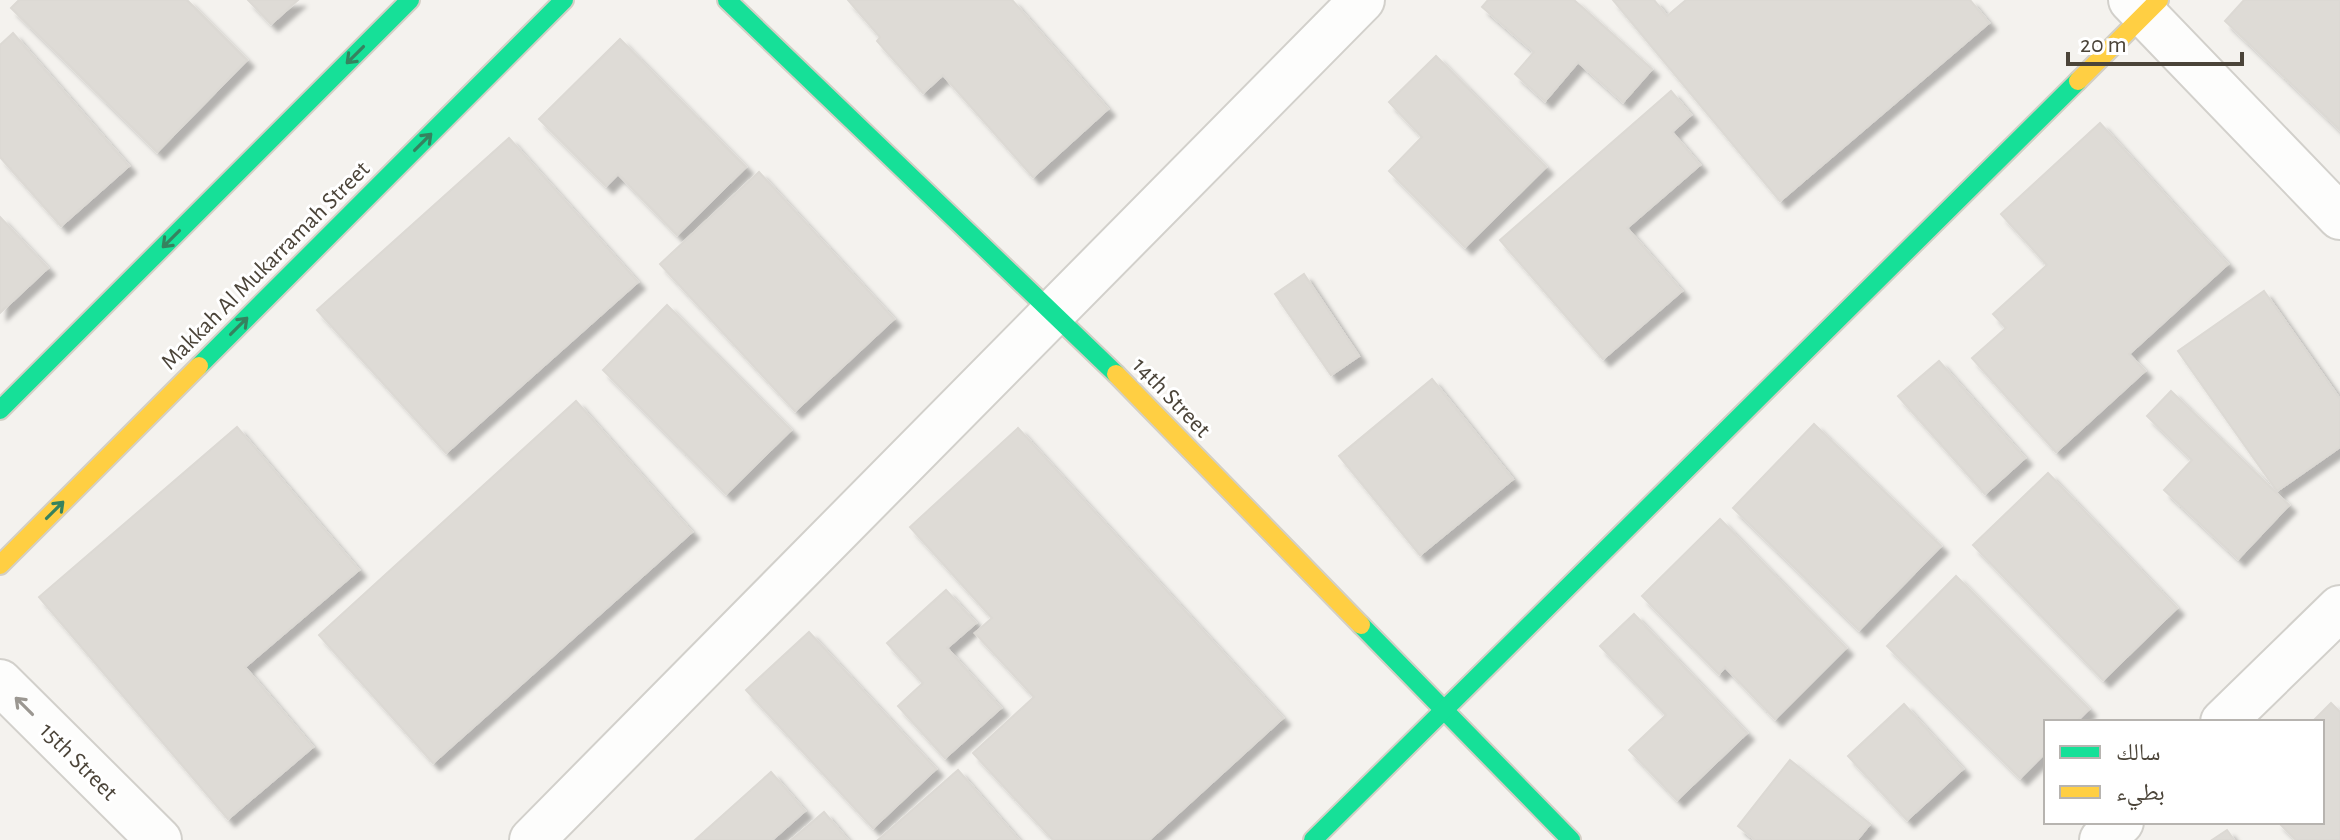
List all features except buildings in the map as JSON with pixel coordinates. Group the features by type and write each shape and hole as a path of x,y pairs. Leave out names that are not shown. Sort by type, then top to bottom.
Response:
{"street":[{"path":"0,410 410,0"},
{"name":"Makkah Al Mukarramah Street","path":"0,565 564,0"},
{"name":"14th Street","path":"727,0 1054,311 1571,840"},
{"path":"532,840 1362,0"},
{"path":"1313,840 2145,5 2340,217"},
{"path":"2225,720 2340,608"},
{"name":"15th Street","path":"0,682 159,840"},
{"path":"2102,840 2119,824"}],"traffic: fast":[{"path":"0,410 410,0"},
{"path":"199,366 564,0"},
{"path":"727,0 1116,374"},
{"path":"1313,840 2078,81"},
{"path":"1361,625 1571,840"}],"traffic: slow":[{"path":"2078,81 2159,0"},
{"path":"0,565 199,366"},
{"path":"1116,374 1361,625"}]}
